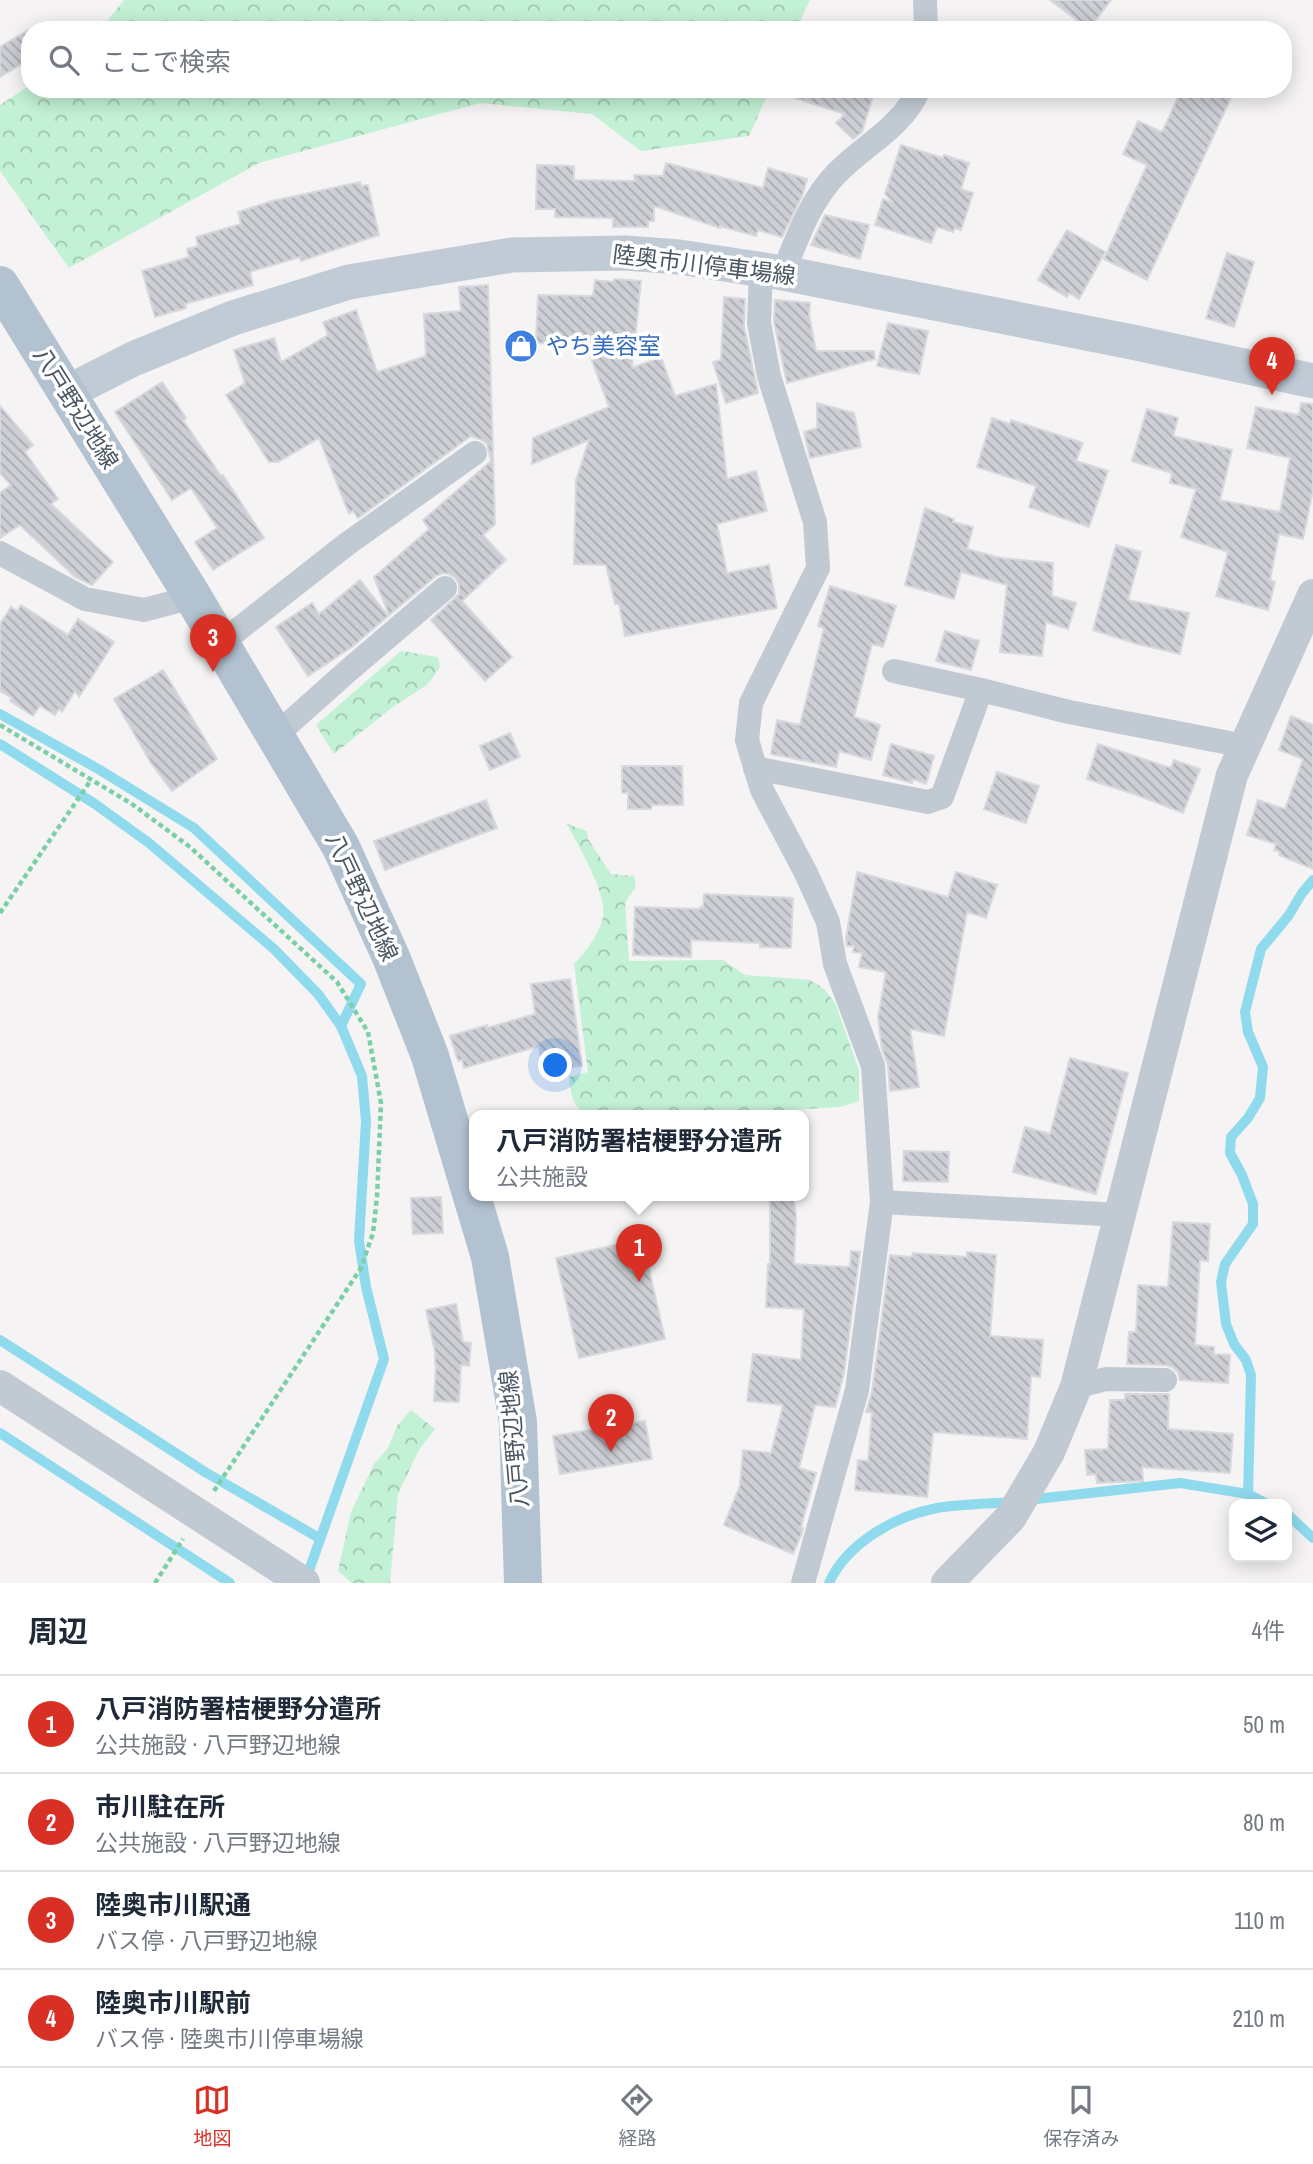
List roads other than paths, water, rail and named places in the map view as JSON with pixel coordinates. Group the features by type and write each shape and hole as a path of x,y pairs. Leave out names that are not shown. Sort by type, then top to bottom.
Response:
{"main road":[{"name":"陸奥市川停車場線","path":"66,393 133,359 233,318 349,282 512,255 625,253 679,257 772,271 1132,342 1313,381"},
{"name":"八戸野辺地線","path":"0,285 222,643 341,847 391,957 430,1056 469,1187"},
{"name":"八戸野辺地線","path":"473,1201 490,1257 518,1422 523,1583"}],"street":[{"path":"925,0 926,21"},
{"path":"803,1583 857,1390 882,1202 873,1066 835,964 828,922 806,873 762,790 747,740 751,703 818,568 815,522 769,376 759,323 772,271 836,174 893,126 915,98"},
{"path":"222,643 347,544 475,453"},
{"path":"0,553 85,599 144,610 193,597"},
{"path":"276,736 445,589"},
{"path":"947,1583 1011,1517 1049,1452 1076,1388 1233,775 1313,595"},
{"path":"894,671 1069,712 1245,746"},
{"path":"755,768 928,802 942,797 981,690"},
{"path":"882,1202 1121,1215"},
{"path":"1076,1388 1106,1379 1165,1380"},
{"path":"0,1386 304,1583"}],"waterway":[{"path":"0,714 100,770 194,828 361,984 341,1026 362,1076 366,1121 359,1241 366,1287 384,1359 306,1579"},
{"path":"0,744 95,804 149,843 274,949 318,994 341,1026"},
{"path":"1248,1494 1251,1375 1246,1360 1234,1344 1226,1324 1221,1282 1225,1264 1253,1224 1253,1204 1230,1153 1231,1137 1248,1118 1260,1098 1263,1067 1248,1032 1245,1012 1261,949 1313,880"},
{"path":"0,1340 205,1472 319,1538"},
{"path":"0,1433 230,1583"},
{"path":"1027,1500 1180,1483 1248,1494 1258,1499"},
{"path":"829,1583 837,1569 860,1544 905,1517 937,1508 1012,1502"},
{"path":"1292,1519 1313,1538"}],"place":[{"name":"やち美容室","path":"521,346"},
{"name":"陸奥市川駅前","path":"1272,395"},
{"name":"陸奥市川駅通","path":"213,672"},
{"name":"八戸消防署桔梗野分遣所","path":"639,1282"},
{"name":"市川駐在所","path":"611,1452"}]}
